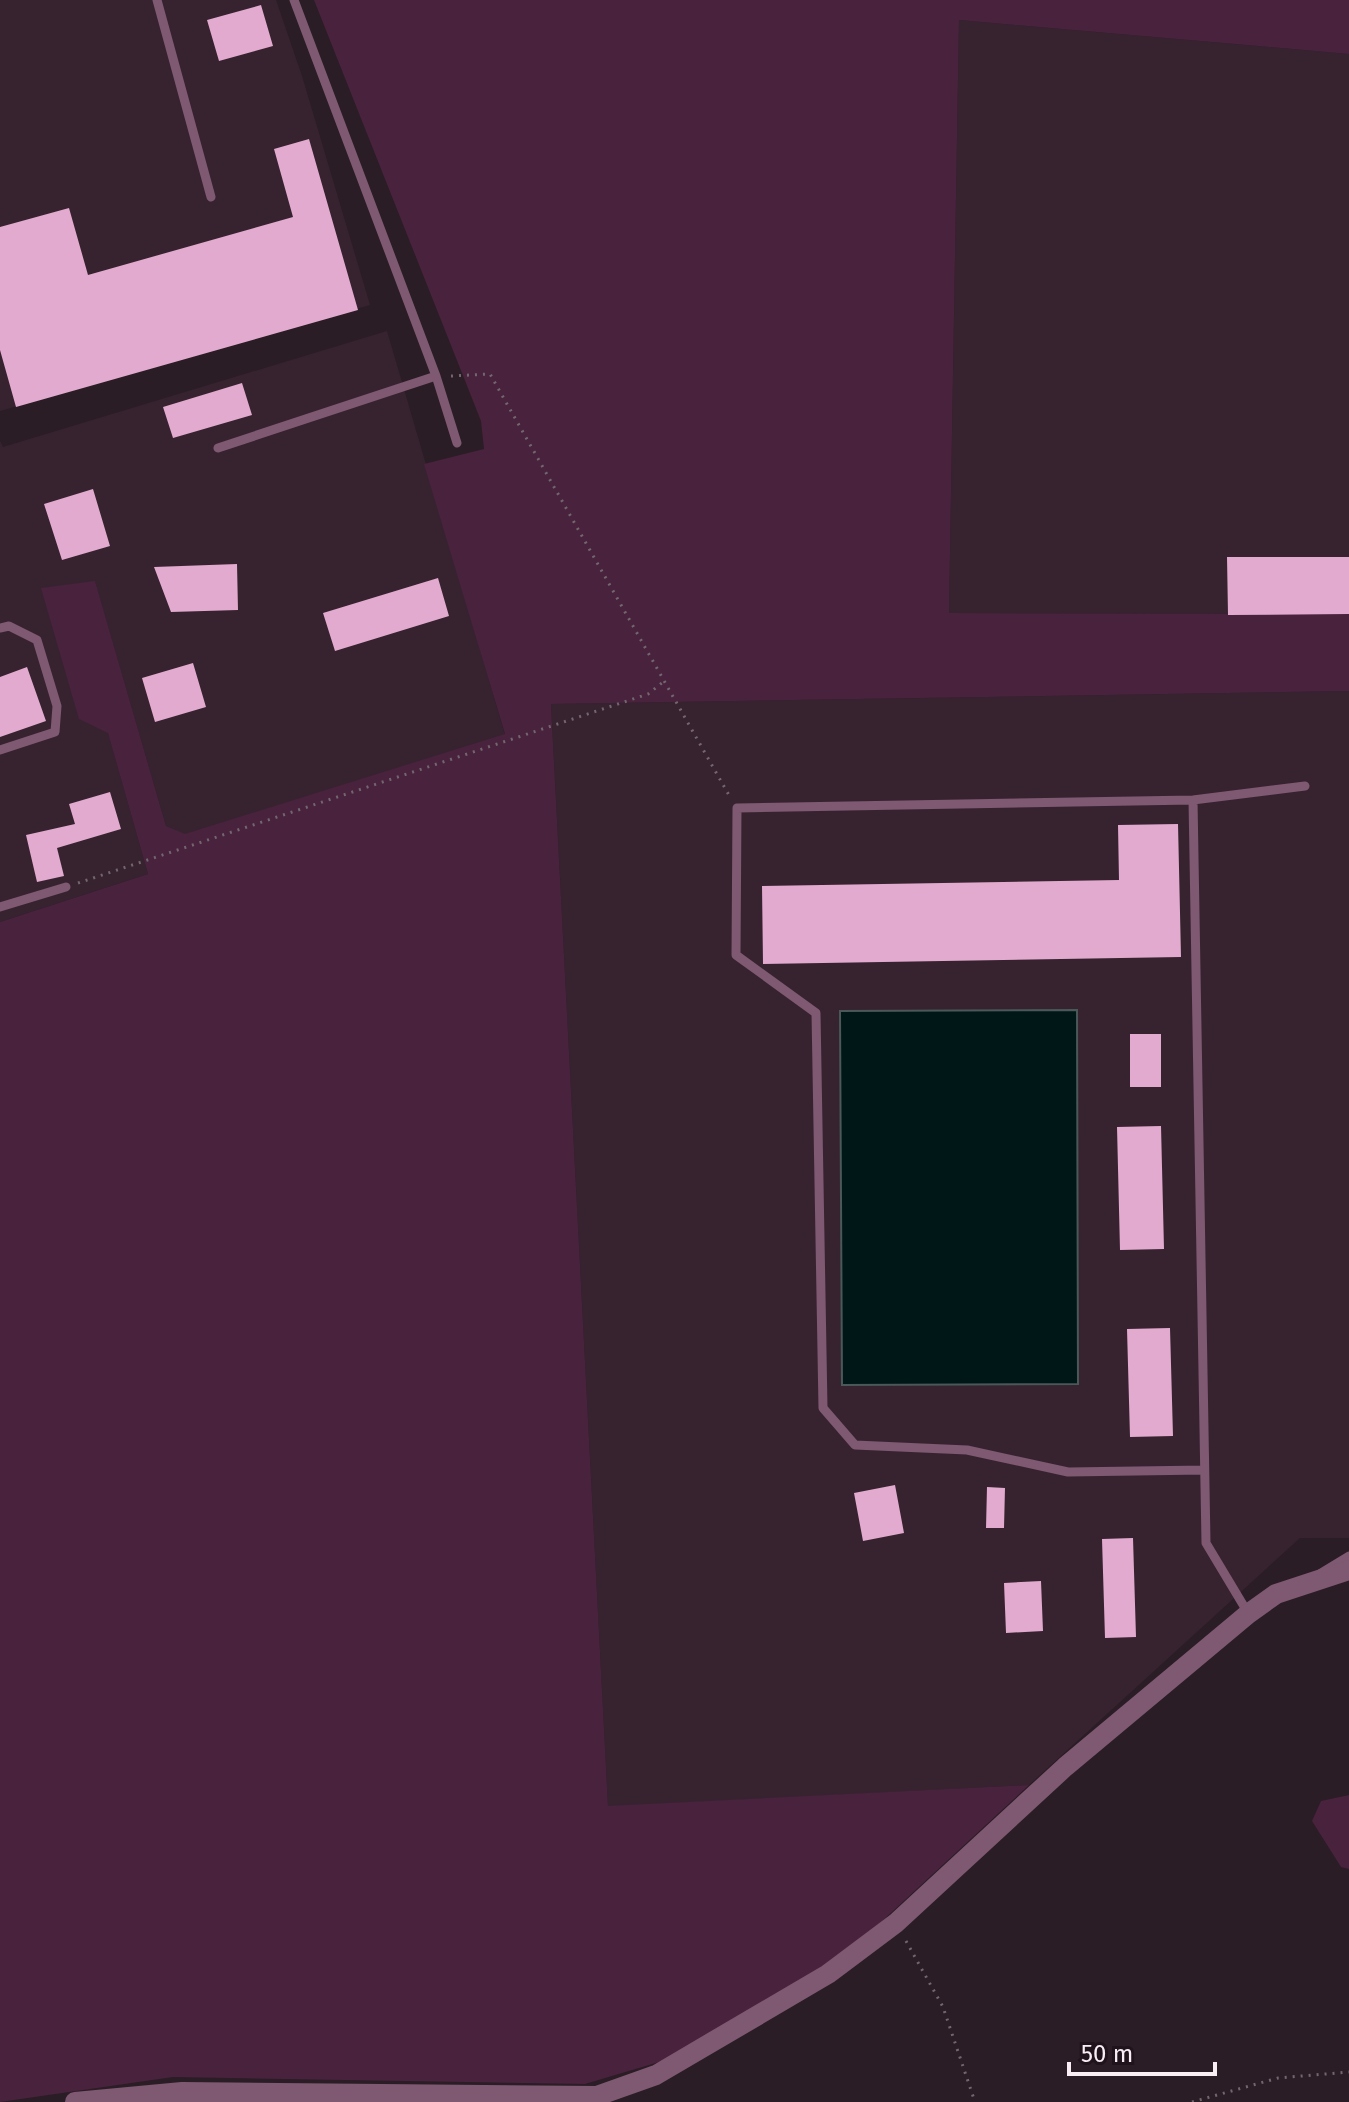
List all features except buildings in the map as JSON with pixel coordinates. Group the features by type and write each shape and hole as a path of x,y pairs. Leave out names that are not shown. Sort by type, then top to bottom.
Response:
{"street":[{"path":"75,2102 182,2092 597,2096 669,2067 828,1974 896,1923 1065,1767 1248,1614 1276,1594 1349,1570"}],"lane":[{"path":"157,0 211,197"},
{"path":"294,0 436,376 457,443"},
{"path":"218,448 436,376"},
{"path":"0,628 9,626 37,640 57,706 55,732 0,750"},
{"path":"1204,1470 1068,1472 967,1450 855,1445 823,1408 816,1013 736,955 737,808 1193,800 1305,786"},
{"path":"1193,800 1206,1543 1248,1614"},
{"path":"0,907 66,887"},
{"path":"1312,1580 1337,1560 1349,1556"}],"path":[{"path":"436,376 490,374 737,808"},
{"path":"66,887 648,694 663,682"},
{"path":"896,1923 943,2007 975,2102"},
{"path":"1192,2102 1278,2078 1349,2072"}],"shaded area":[{"path":"0,0 276,0 302,76 370,305 0,411"},
{"path":"314,0 1349,0 1349,54 959,20 949,613 1349,614 1349,691 551,704 608,1806 1029,1785 866,1936 737,2027 686,2054 585,2084 173,2077 0,2102 0,922 148,874 108,733 79,719 41,588 95,581 166,826 185,834 505,734 424,464 484,449 481,421"},
{"path":"959,20 1349,54 1349,614 949,613"},
{"path":"387,331 505,735 185,835 166,826 95,582 108,732 148,874 0,922 0,441 3,447"},
{"path":"1349,691 1349,1538 1300,1538 1029,1785 608,1807 551,704"},
{"path":"1077,1010 1078,1384 842,1385 840,1011"},
{"path":"1349,1795 1349,1869 1341,1867 1312,1821 1321,1801"}]}
